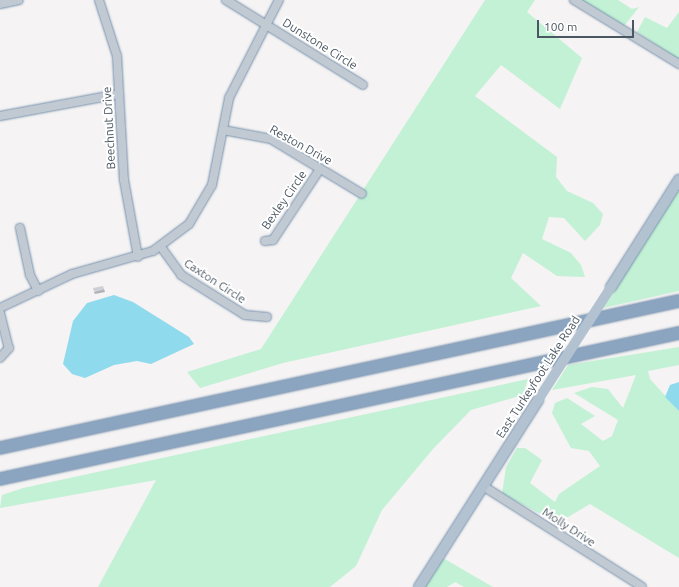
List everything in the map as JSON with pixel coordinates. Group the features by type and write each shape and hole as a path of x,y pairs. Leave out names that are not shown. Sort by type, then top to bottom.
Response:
{"highway":[{"path":"0,448 679,301"},
{"path":"0,479 679,333"}],"main road":[{"name":"East Turkeyfoot Lake Road","path":"419,587 679,180"}],"street":[{"path":"0,4 19,0"},
{"name":"Beechnut Drive","path":"99,0 116,50 124,180 138,257"},
{"name":"Dunstone Circle","path":"226,0 363,85"},
{"path":"0,308 72,274 138,257 161,247 180,233 205,201 214,177 229,98 265,24 279,0"},
{"path":"574,0 679,64"},
{"path":"0,116 119,94"},
{"name":"Reston Drive","path":"223,130 271,139 362,194"},
{"name":"Bexley Circle","path":"265,241 273,240 320,169"},
{"path":"20,228 30,275 38,291"},
{"name":"Caxton Circle","path":"161,247 174,268 186,279 245,314 267,317"},
{"path":"0,313 9,348 0,358"},
{"name":"Molly Drive","path":"483,486 642,587"}],"green space":[{"path":"485,0 535,0 527,12 582,58 560,109 501,65 475,96 557,157 556,177 567,191 593,203 603,214 600,225 585,241 564,218 549,217 542,239 571,253 581,265 585,277 557,276 523,253 511,278 541,306 283,363 200,388 187,372 261,349"},
{"path":"580,0 618,0 632,9 639,7 624,26"},
{"path":"679,12 679,60 637,32 645,17 667,28"},
{"path":"679,186 679,291 603,308"},
{"path":"679,347 679,365 648,371 650,379 679,411 679,558 590,504 558,523 502,494 506,467 517,448 525,448 542,460 530,483 555,502 559,494 600,466 589,451 571,448 552,413 555,403 567,398 595,416 581,424 603,441 612,436 618,420 574,393 592,387 608,389 623,408 636,375 552,390 568,365"},
{"path":"528,379 523,395 471,410 433,449 382,510 356,566 330,587 98,587 156,480 0,508 2,495 23,488"},
{"path":"443,558 493,587 464,587 455,582 447,587 424,587"}],"water":[{"path":"114,295 133,302 189,337 194,344 151,364 137,361 114,365 85,378 72,374 63,364 73,321 87,303"},
{"path":"679,382 679,411 665,397 670,385"}],"building":[{"path":"103,286 104,289 94,292 93,288"}]}
